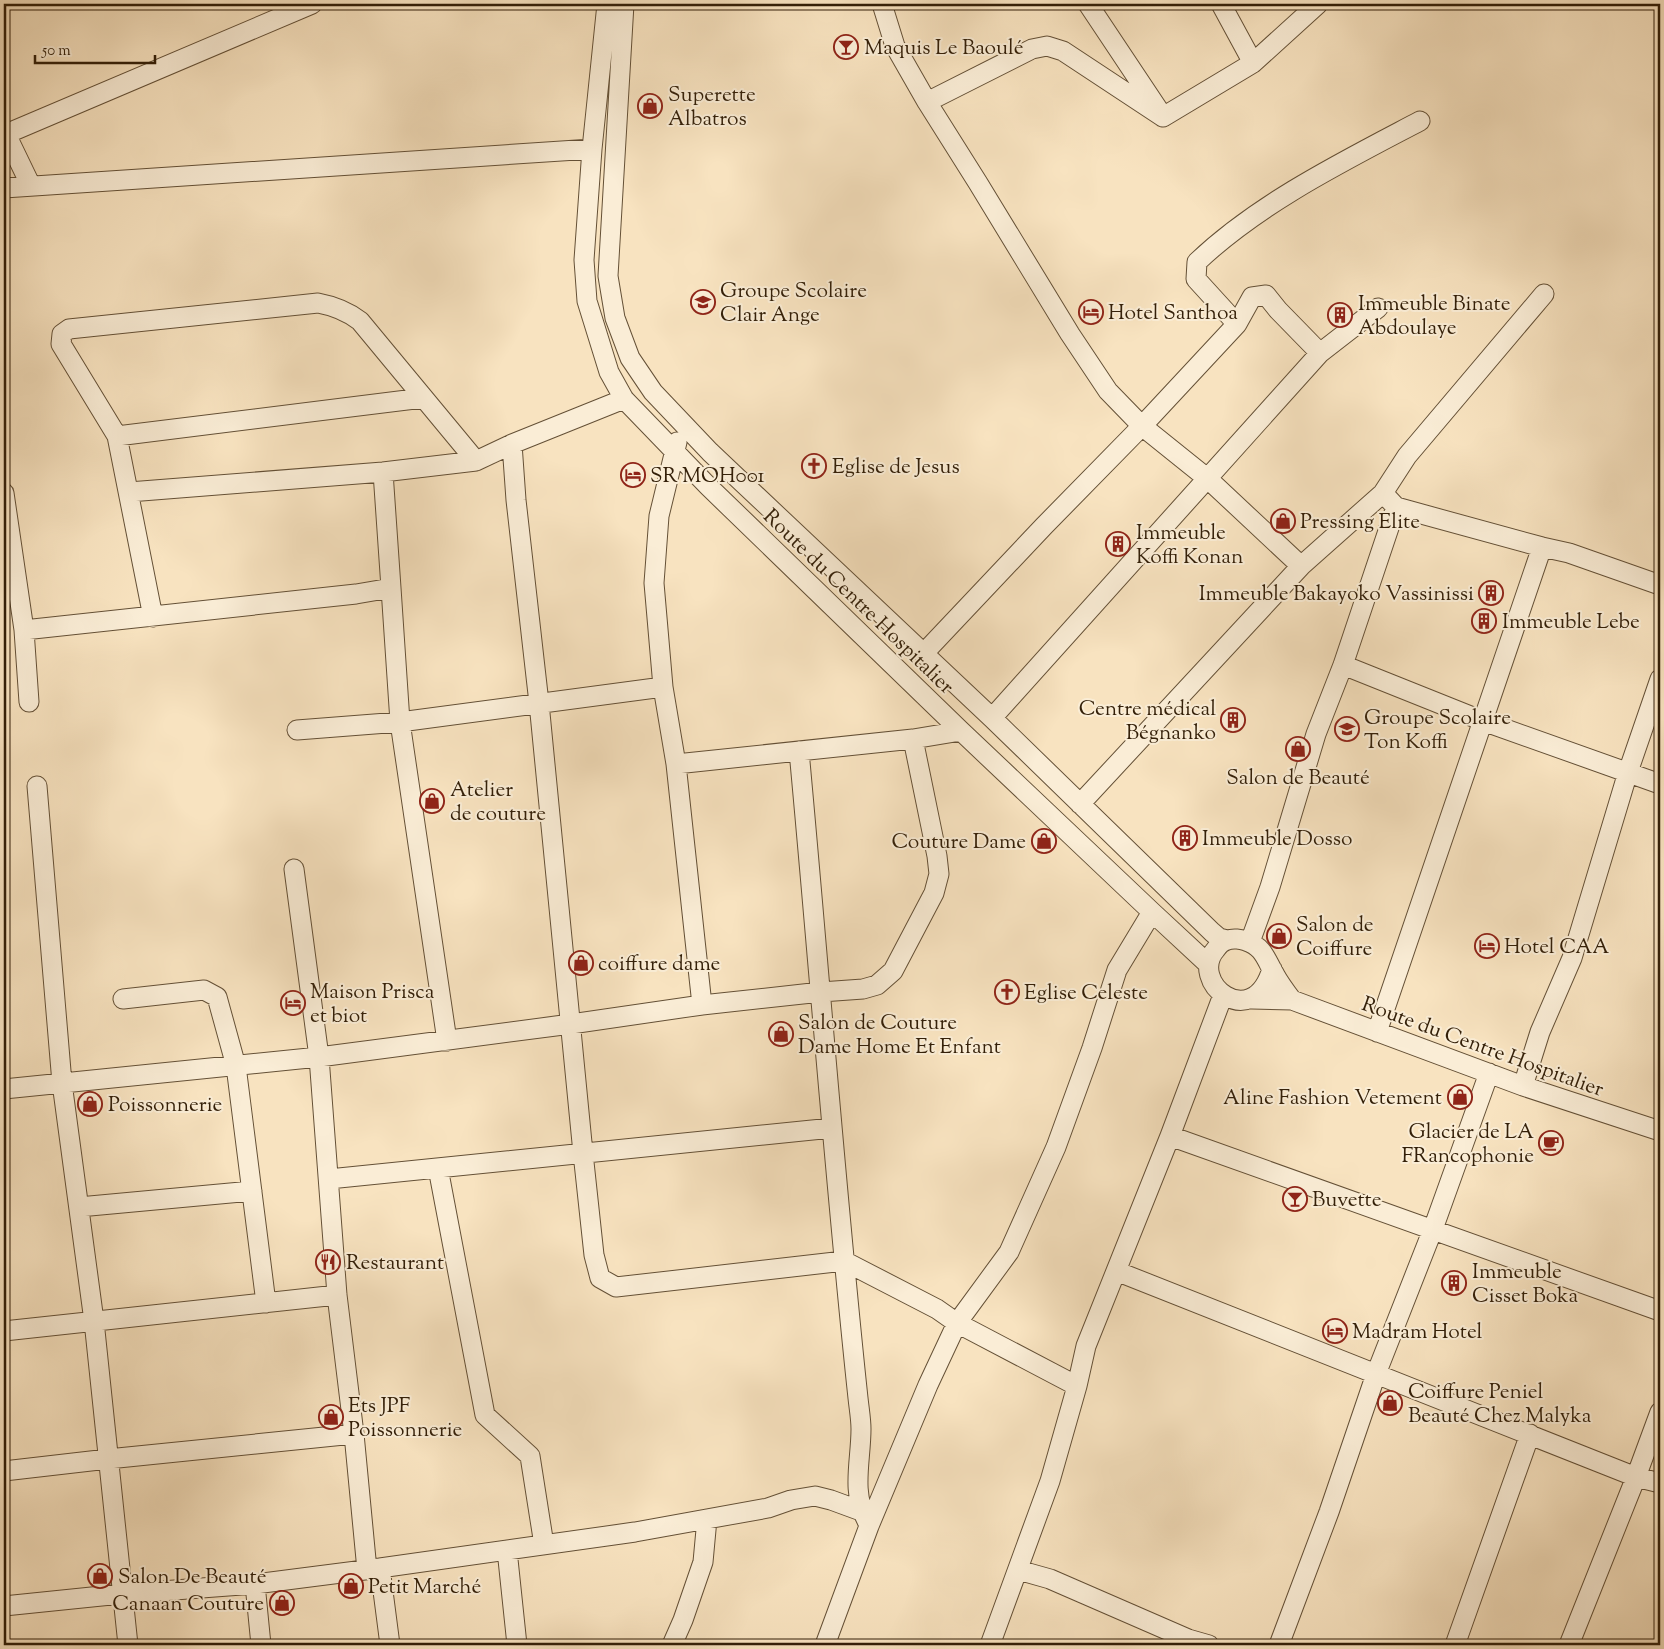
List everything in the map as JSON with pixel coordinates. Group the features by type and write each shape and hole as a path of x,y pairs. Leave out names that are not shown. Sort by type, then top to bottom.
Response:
{"street":[{"path":"31,186 5,132 312,4"},
{"name":"Route du Centre Hospitalier","path":"607,4 592,149 584,260 587,302 610,372 624,400 961,731 1208,964"},
{"name":"Route du Centre Hospitalier","path":"624,4 608,276 615,318 630,358 652,392 710,452 992,718 1212,932 1220,938 1228,940"},
{"path":"882,4 895,46 927,102 1108,392 1142,426 1208,479 1301,566"},
{"path":"1088,4 1163,117"},
{"path":"1221,4 1253,63"},
{"path":"1163,117 1253,63 1318,4"},
{"path":"927,102 1032,49 1046,46 1063,51 1163,117"},
{"path":"1237,324 1196,279 1197,262 1249,219 1346,160 1420,121"},
{"path":"4,188 592,149"},
{"path":"1250,942 1270,887 1316,734 1343,664 1389,500 1407,456 1544,294"},
{"path":"924,653 1237,324 1252,297 1266,295 1320,353"},
{"path":"153,617 117,436 62,344 62,334 69,329 318,303 348,312 360,321 476,461"},
{"path":"992,718 1320,353 1378,308"},
{"path":"117,436 423,398"},
{"path":"129,492 383,472 476,461 512,444 624,400"},
{"path":"683,423 658,516 654,583 663,687 676,764 702,1005"},
{"path":"512,444 516,500 539,703 583,1154 594,1255 600,1278 616,1286 844,1261 937,1309 957,1323 1077,1386"},
{"path":"383,472 400,722 447,1041"},
{"path":"4,493 24,630 29,702"},
{"path":"1389,500 1542,548 1569,553 1660,585"},
{"path":"1080,804 1301,566 1389,500"},
{"path":"1377,1032 1542,548"},
{"path":"24,630 356,594 391,588"},
{"path":"1343,664 1483,721 1660,784"},
{"path":"1523,1086 1540,1032 1572,958 1628,772 1660,679"},
{"path":"297,730 400,722 663,687"},
{"path":"676,764 913,739 961,731"},
{"path":"4,1089 319,1057 702,1005 862,989 877,985 893,971 934,892 938,874 937,856 913,739"},
{"path":"798,750 861,1429 858,1487 866,1519"},
{"path":"37,786 62,1083 94,1321 121,1594 128,1645"},
{"path":"294,869 319,1057 337,1295 354,1434 373,1569 390,1645"},
{"path":"825,1645 866,1519 957,1323 1009,1252 1056,1147 1092,1048 1117,970 1152,912"},
{"path":"1272,969 1261,992 1252,999 1241,1001 1223,995 1215,987 1208,964 1214,951 1228,940 1241,939 1250,942 1262,949 1272,969 1292,1000"},
{"path":"123,999 204,990 217,997 236,1066 266,1303"},
{"path":"990,1645 1050,1481 1077,1386 1086,1346 1170,1136 1223,995"},
{"name":"Route du Centre Hospitalier","path":"1252,999 1292,1000 1523,1086 1660,1132"},
{"path":"1279,1645 1329,1512 1376,1374 1433,1229 1489,1073"},
{"path":"329,1179 832,1128"},
{"path":"1170,1136 1660,1312"},
{"path":"438,1168 485,1415 530,1456 544,1545"},
{"path":"79,1207 252,1191"},
{"path":"1116,1271 1636,1477 1660,1483"},
{"path":"4,1331 337,1295"},
{"path":"1568,1645 1636,1477 1660,1412"},
{"path":"4,1471 354,1434"},
{"path":"1455,1645 1530,1434"},
{"path":"4,1606 121,1594 255,1584 373,1569 635,1532 768,1508 791,1500 815,1496 831,1500 866,1519"},
{"path":"672,1645 684,1620 703,1562 707,1519"},
{"path":"507,1550 517,1645"},
{"path":"1018,1570 1050,1579 1188,1638 1209,1645"},
{"path":"255,1584 261,1645"}],"place":[{"name":"Maquis Le Baoulé","path":"846,47"},
{"name":"Superette Albatros","path":"650,106"},
{"name":"Groupe Scolaire Clair Ange","path":"703,302"},
{"name":"Hotel Santhoa","path":"1091,312"},
{"name":"Immeuble Binate Abdoulaye","path":"1340,315"},
{"name":"Eglise de Jesus","path":"814,466"},
{"name":"SR MOH001","path":"633,475"},
{"name":"Pressing Elite","path":"1283,521"},
{"name":"Immeuble Koffi Konan","path":"1118,544"},
{"name":"Immeuble Bakayoko Vassinissi","path":"1491,593"},
{"name":"Immeuble Lebe","path":"1484,621"},
{"name":"Centre médical Bégnanko","path":"1233,720"},
{"name":"Groupe Scolaire Ton Koffi","path":"1347,729"},
{"name":"Salon de Beauté","path":"1298,749"},
{"name":"Atelier de couture","path":"432,801"},
{"name":"Immeuble Dosso","path":"1185,838"},
{"name":"Couture Dame","path":"1044,841"},
{"name":"Salon de Coiffure","path":"1279,936"},
{"name":"Hotel CAA","path":"1487,946"},
{"name":"coiffure dame","path":"581,963"},
{"name":"Eglise Celeste","path":"1007,992"},
{"name":"Maison Prisca et biot","path":"293,1003"},
{"name":"Salon de Couture Dame Home Et Enfant","path":"781,1034"},
{"name":"Aline Fashion Vetement","path":"1460,1097"},
{"name":"Poissonnerie","path":"90,1104"},
{"name":"Glacier de LA FRancophonie","path":"1551,1143"},
{"name":"Buvette","path":"1295,1199"},
{"name":"Restaurant","path":"328,1262"},
{"name":"Immeuble Cisset Boka","path":"1454,1283"},
{"name":"Madram Hotel","path":"1335,1331"},
{"name":"Coiffure Peniel Beauté Chez Malyka","path":"1390,1403"},
{"name":"Ets JPF Poissonnerie","path":"331,1417"},
{"name":"Salon De Beauté","path":"100,1576"},
{"name":"Petit Marché","path":"351,1586"},
{"name":"Canaan Couture","path":"282,1603"}]}
